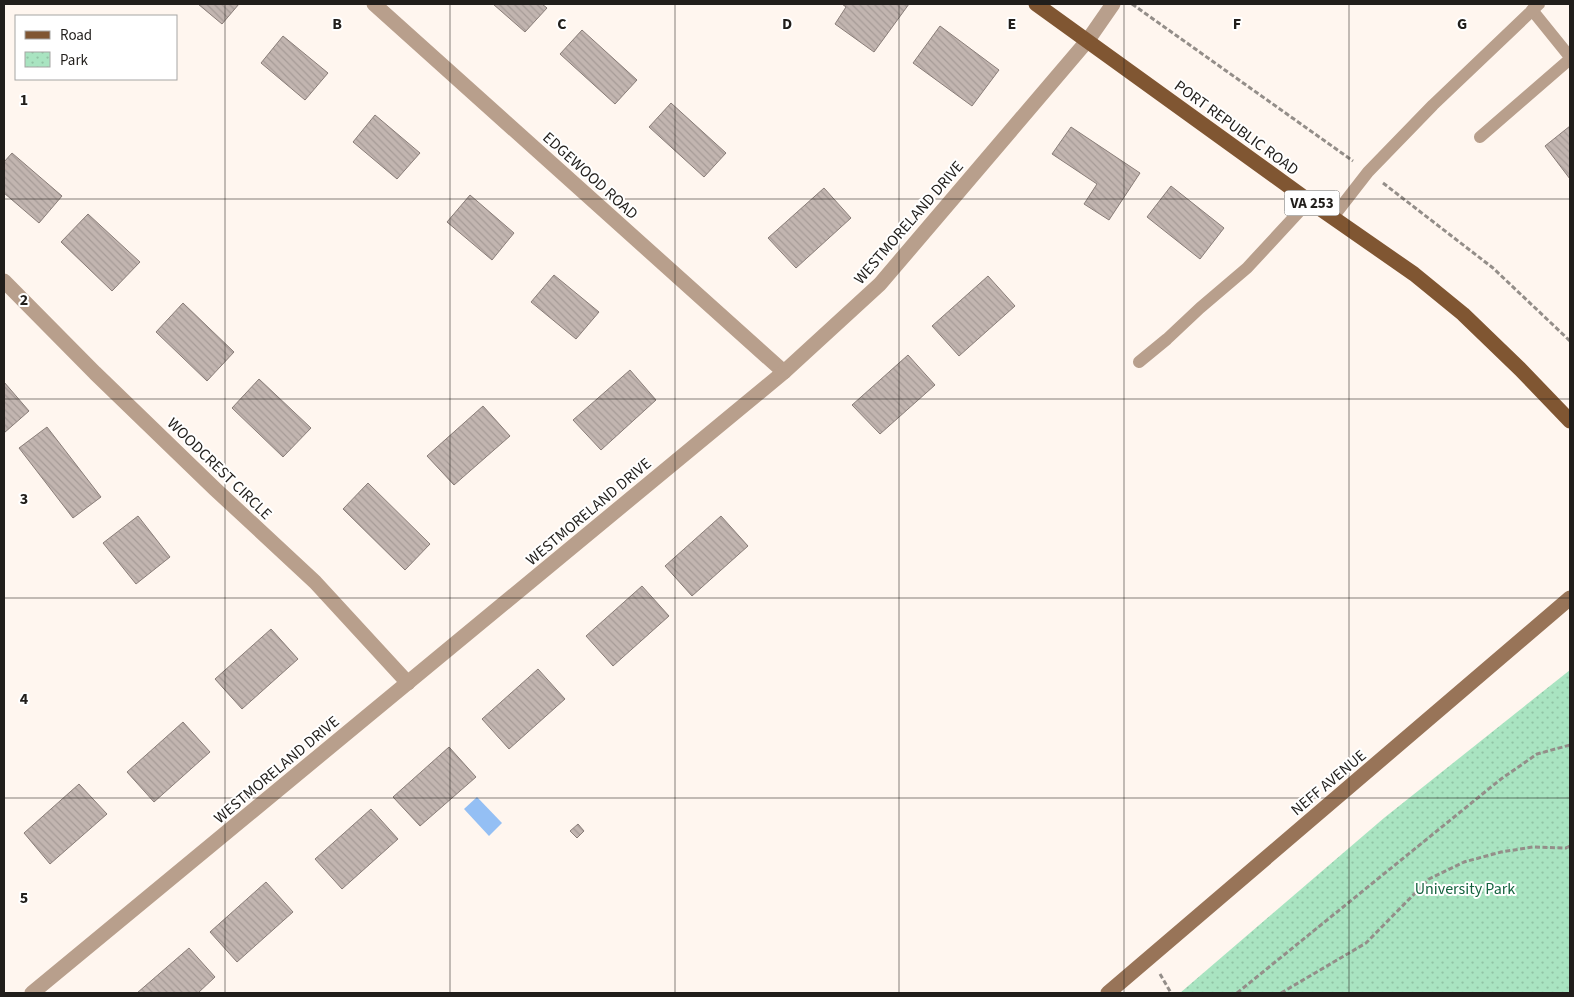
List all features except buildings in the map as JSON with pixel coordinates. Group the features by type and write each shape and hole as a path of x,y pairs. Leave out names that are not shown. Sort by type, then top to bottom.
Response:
{"main road":[{"name":"PORT REPUBLIC ROAD","path":"1036,4 1309,201 1414,274 1463,314 1570,421"},
{"name":"NEFF AVENUE","path":"1108,993 1570,598"}],"street":[{"name":"EDGEWOOD ROAD","path":"374,4 784,372"},
{"name":"WESTMORELAND DRIVE","path":"32,993 784,372 880,284 1088,40 1113,4"},
{"name":"WOODCREST CIRCLE","path":"4,281 95,373 315,582 408,683"}],"lane":[{"path":"1333,217 1368,172 1433,105 1535,7 1570,58 1480,137"},
{"path":"1139,362 1247,268 1309,201"}],"path":[{"path":"1132,4 1351,160"},
{"path":"1408,202 1493,268 1570,341"},
{"path":"1237,993 1501,779 1537,754 1570,744"},
{"path":"1282,993 1366,943 1383,928 1429,879 1464,862 1501,852 1533,847 1566,848 1570,846"}],"green space":[{"name":"University Park","path":"1570,670 1570,993 1180,993 1384,818"}],"water":[{"path":"477,797 502,823 489,836 464,809"}]}
